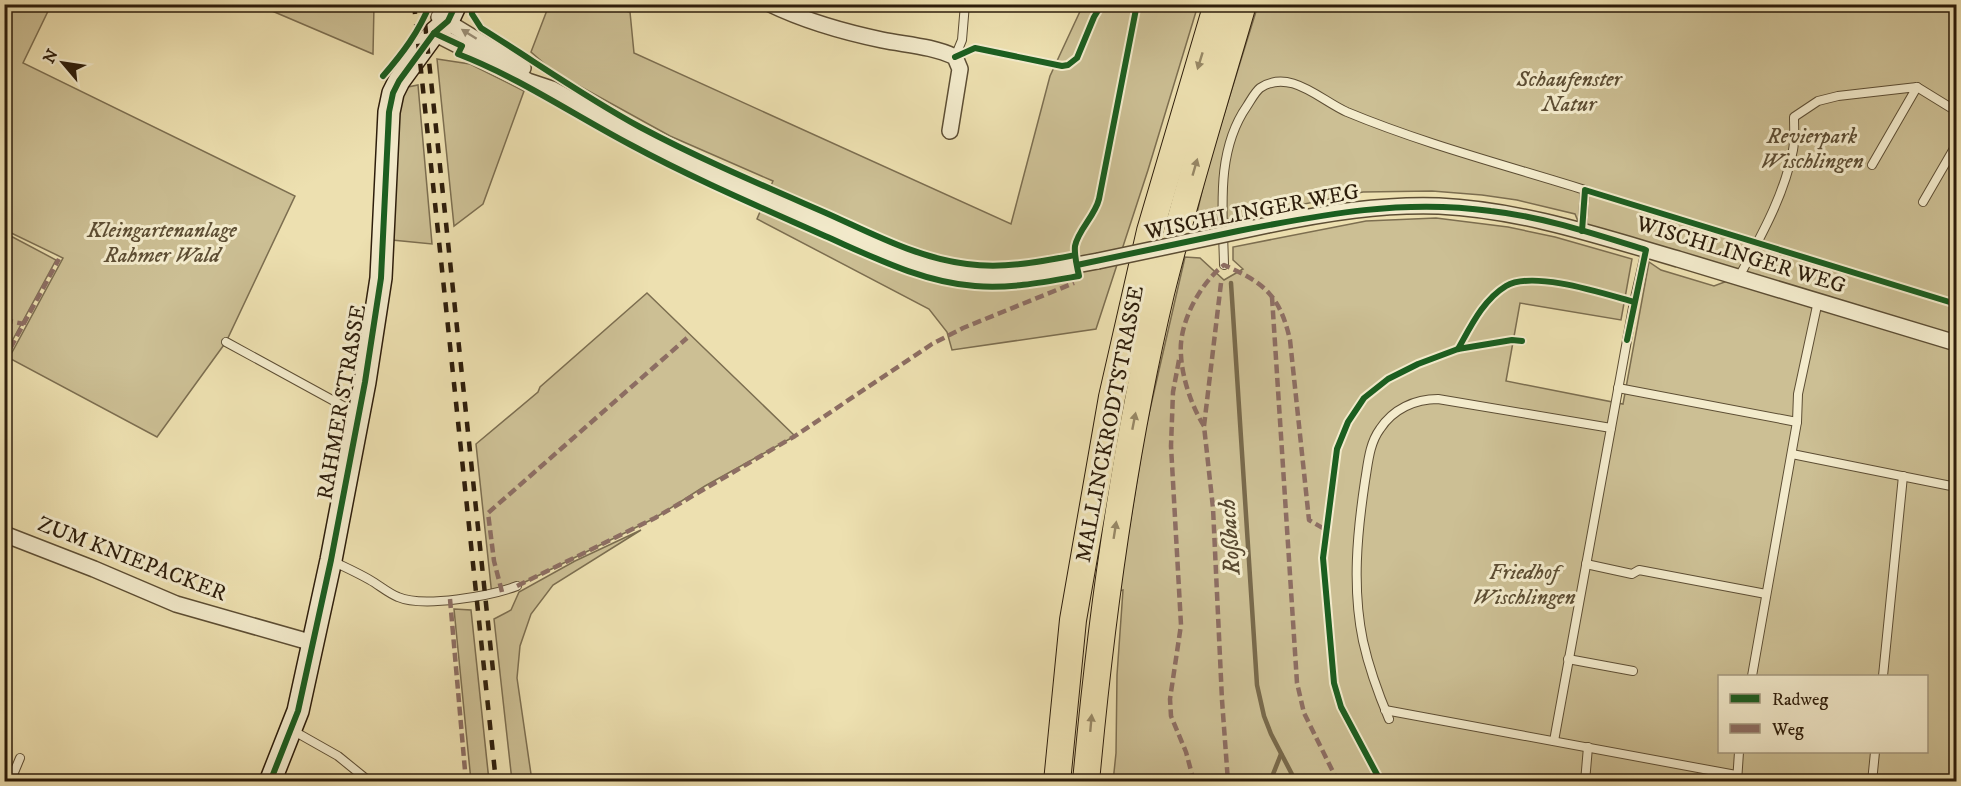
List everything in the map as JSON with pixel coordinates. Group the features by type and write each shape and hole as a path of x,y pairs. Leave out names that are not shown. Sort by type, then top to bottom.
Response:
{"highway":[{"name":"MALLINCKRODTSTRASSE","path":"1057,782 1074,620 1112,397 1148,240 1217,4"},
{"name":"MALLINCKRODTSTRASSE","path":"1086,782 1108,571 1138,402 1180,224 1243,4"}],"main road":[{"name":"RAHMER STRASSE","path":"270,782 298,711 314,644 376,318 381,278 391,101 399,81 443,16"}],"street":[{"path":"770,4 829,26 942,50 955,57 960,69 950,131"},
{"name":"WISCHLINGER WEG","path":"443,16 528,81 552,89 662,150 764,198 905,259 959,274 1002,277 1041,272 1268,225 1367,208 1430,206 1508,213 1582,231 1956,343"},
{"name":"ZUM KNIEPACKER","path":"4,534 176,604 314,644"}],"lane":[{"path":"955,57 962,40 964,4"},
{"path":"1224,265 1223,170 1241,114 1259,89 1274,81 1289,81 1340,109 1404,134 1585,190 1582,231"},
{"path":"1872,165 1917,87"},
{"path":"1739,277 1767,226 1781,193 1794,148 1794,117 1818,101 1838,96 1917,87 1956,111"},
{"path":"1923,202 1956,145"},
{"path":"1554,741 1618,388 1646,250"},
{"path":"1752,675 1792,454 1798,394 1818,301"},
{"path":"226,342 358,414"},
{"path":"1618,388 1797,422"},
{"path":"1389,719 1370,670 1363,639 1356,585 1367,467 1374,439 1384,423 1390,416 1408,405 1438,399 1611,428"},
{"path":"1792,454 1956,487"},
{"path":"1883,675 1904,476"},
{"path":"331,560 397,597 408,600 425,602 495,594 517,586"},
{"path":"1586,564 1632,574 1639,570 1766,594"},
{"path":"1568,659 1633,672"},
{"path":"1385,710 1588,747 1737,778 1739,753"},
{"path":"291,730 338,756 370,782"},
{"path":"1585,782 1588,747"},
{"path":"1872,782 1875,753"},
{"path":"10,782 20,758"}],"green space":[{"name":"Kleingartenanlage Rahmer Wald","path":"4,5 51,5 23,63 295,196 226,342 157,437 9,358 63,258 5,230"},
{"path":"258,5 374,5 373,54"},
{"path":"549,5 598,5 630,12 634,53 1011,224 1050,76 1083,5 1198,5 1148,170 1096,329 952,350 947,332 929,309 757,219 773,181 670,136 554,72 531,52"},
{"path":"1258,5 1956,5 1956,781 1113,782 1123,590 1119,591 1145,431 1185,257 1200,258 1224,280 1243,269 1233,260 1233,247 1366,221 1436,218 1508,227 1555,237 1632,259 1621,320 1520,303 1506,381 1623,404 1649,262 1661,270 1714,286 1738,277 1582,231 1575,214 1517,200 1482,195 1432,191 1363,192 1211,223 1195,222 1207,169"},
{"path":"437,59 470,64 524,91 483,204 454,226"},
{"path":"418,85 432,244 382,239 389,112 408,87"},
{"path":"5,233 56,260 5,354"},
{"path":"647,293 795,436 705,486 655,518 492,596 476,444 538,392 540,387"},
{"path":"641,530 553,585 531,614 520,646 517,678 532,781 512,781 494,619 511,610 519,592 575,561"},
{"path":"454,609 471,610 489,781 471,781"}],"waterway":[{"name":"Roßbach","path":"1231,283 1257,685 1271,734 1296,782"},
{"path":"1270,782 1281,754"}],"railway":[{"path":"414,4 496,782"},
{"path":"423,4 494,680"}],"marked path":[{"path":"4,360 59,259"},
{"path":"1204,426 1186,383 1181,343 1192,305 1207,282 1224,265 1260,285 1269,293 1281,312 1290,340 1309,520 1326,530"},
{"path":"517,586 655,518 795,436 932,344 963,328 1074,283"},
{"path":"1221,283 1204,426 1213,508 1228,782"},
{"path":"1272,297 1297,683 1304,713 1338,782"},
{"path":"4,320 24,324"},
{"path":"502,592 494,561 488,513 687,338"},
{"path":"1179,360 1173,392 1171,446 1181,625 1170,699 1171,716 1186,752 1194,782"},
{"path":"450,599 466,782"}],"cycle path":[{"path":"383,76 410,42 430,4"},
{"path":"270,782 298,711 331,560 365,382 381,278 389,112 393,93 399,81 434,33 448,21 456,4"},
{"path":"471,4 472,14 481,28 620,115 709,161 895,244 948,261 994,266 1075,255"},
{"path":"955,57 975,48 1062,66 1068,65 1077,58 1102,4"},
{"path":"434,33 462,46 458,54 524,85 655,157 752,203 917,274 955,284 1001,287 1079,276 1075,246 1079,234 1099,199 1137,4"},
{"path":"1582,231 1585,190 1956,304"},
{"path":"1077,265 1238,231 1333,214 1427,207 1491,211 1550,222 1646,250 1627,340"},
{"path":"1458,349 1478,314 1491,299 1506,286 1518,282 1551,282 1569,285 1634,302"},
{"path":"1381,782 1341,707 1334,683 1323,558 1337,449 1348,422 1364,398 1388,379 1418,364 1458,349 1512,340 1522,341"}],"park label":[{"name":"Schaufenster Natur","path":"1569,92"},
{"name":"Revierpark Wischlingen","path":"1812,148"},
{"name":"Friedhof Wischlingen","path":"1524,584"}]}
